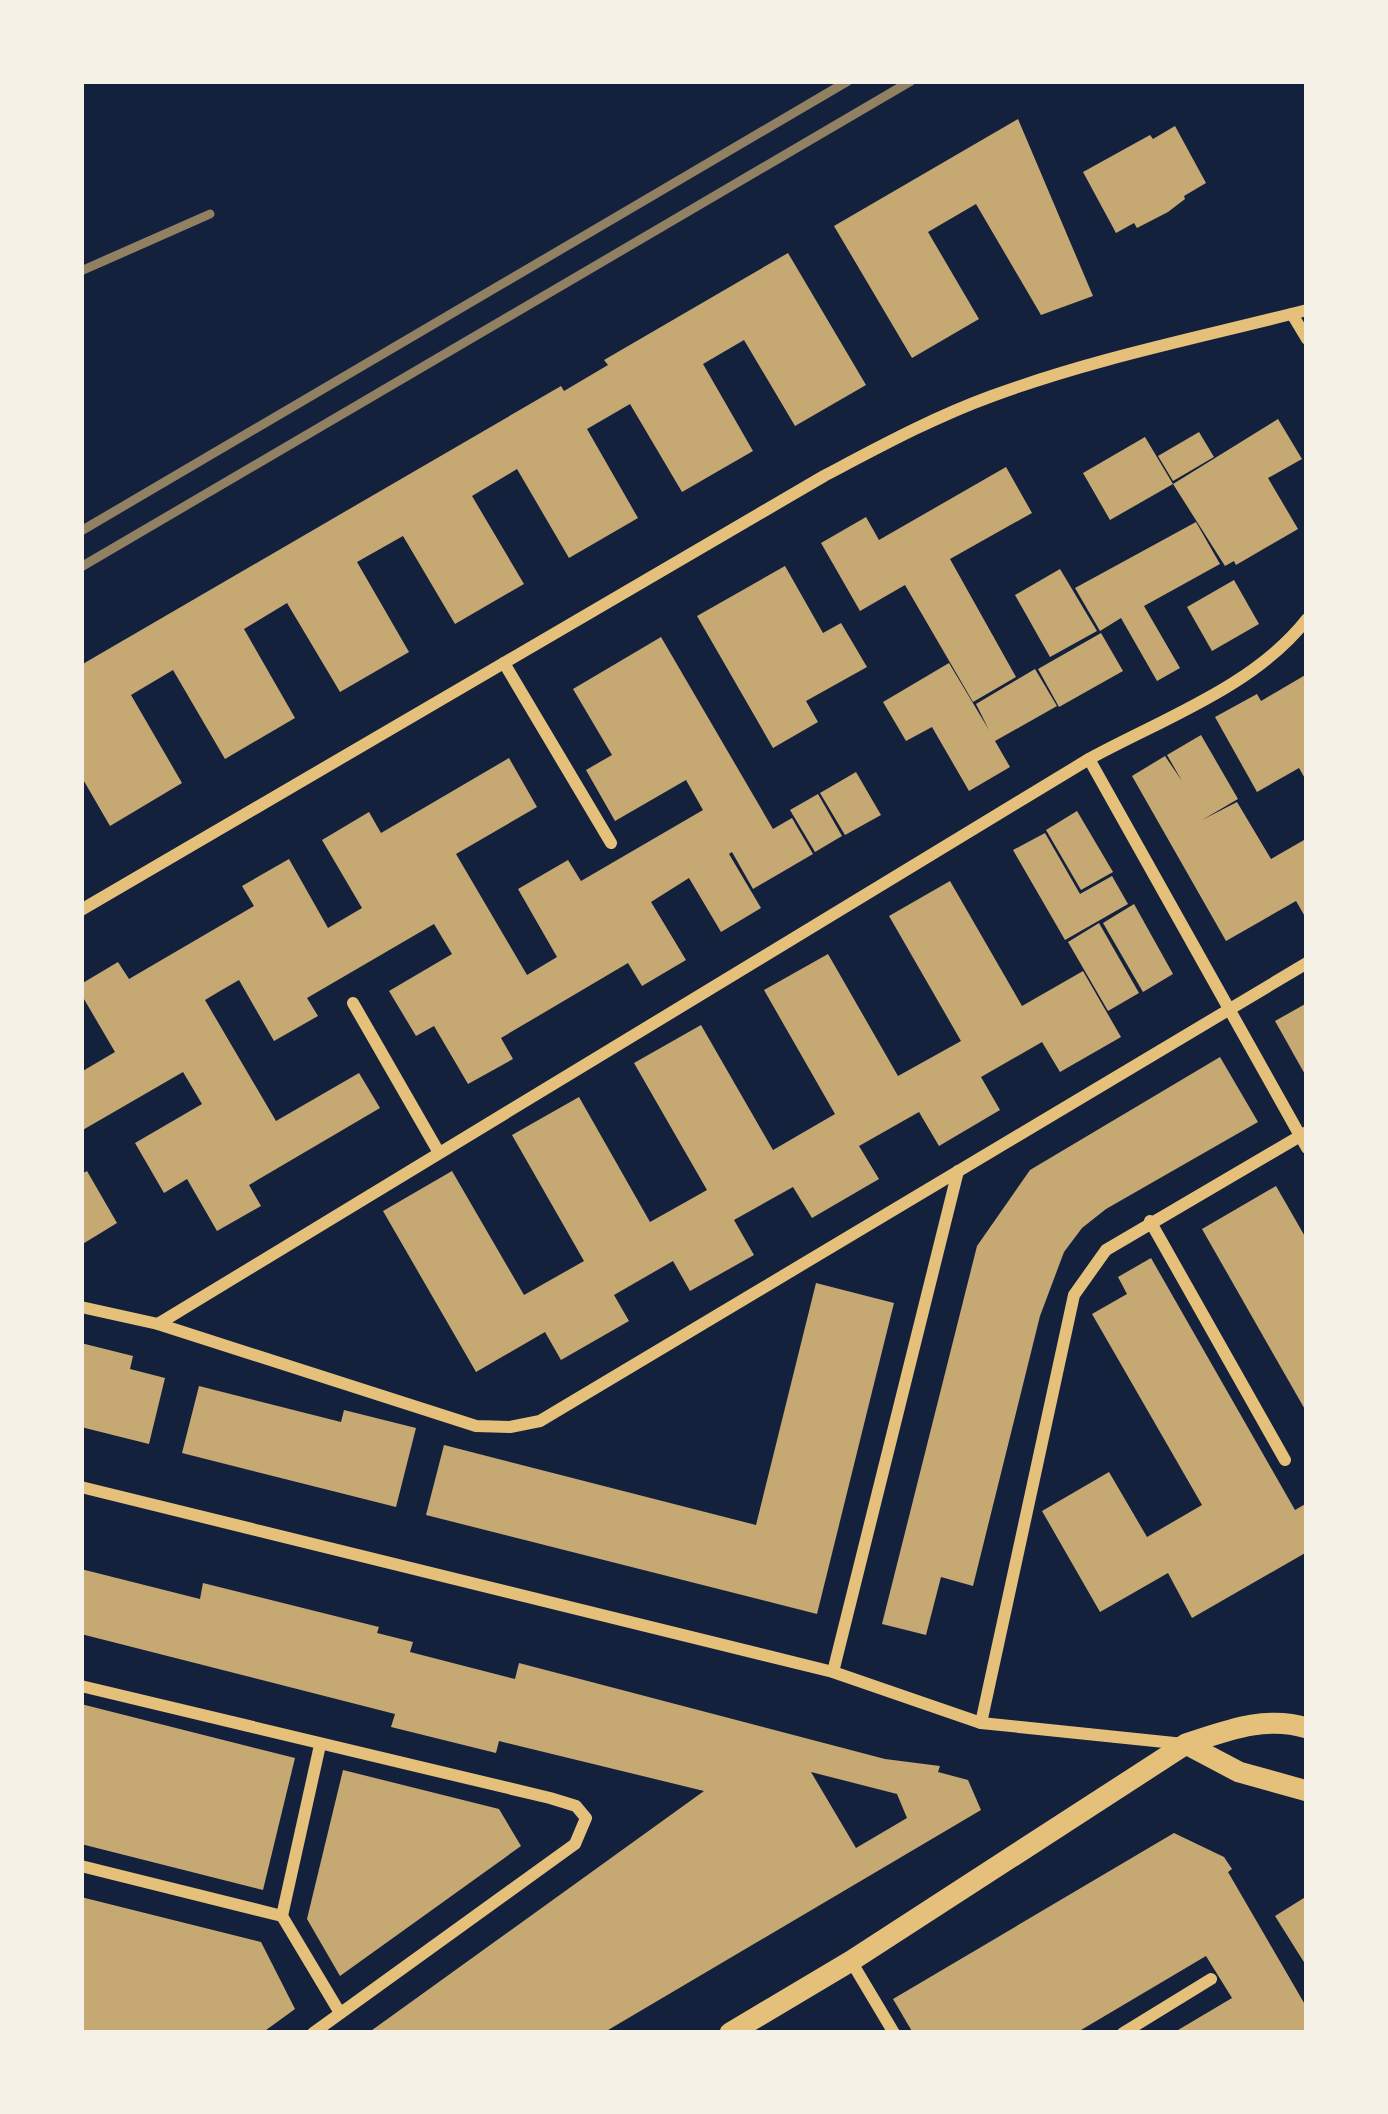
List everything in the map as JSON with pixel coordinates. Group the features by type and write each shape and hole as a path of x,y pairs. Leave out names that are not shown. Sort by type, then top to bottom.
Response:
{"street":[{"path":"81,910 824,476 911,430 992,396 1130,352 1307,310"},
{"path":"1292,314 1307,339"},
{"path":"158,1324 1089,758 1246,674 1307,619"},
{"path":"504,663 611,843"},
{"path":"981,1723 1074,1295 1106,1250 1150,1221 1305,1139 1089,758"},
{"path":"81,1307 158,1324 476,1426 510,1427 540,1421 1307,963"},
{"path":"353,1003 438,1151"},
{"path":"832,1672 958,1171"},
{"path":"1150,1221 1285,1460"},
{"path":"81,1486 832,1672 981,1723 1186,1744 1239,1772 1307,1791"},
{"path":"81,1685 550,1798 576,1806 586,1818 575,1844 314,2033"},
{"path":"730,2033 851,1961 1186,1744 1247,1724 1291,1723 1307,1728"},
{"path":"320,1745 282,1916 340,2013"},
{"path":"81,1866 282,1916"},
{"path":"851,1961 894,2033"},
{"path":"1123,2033 1211,1979"}],"building":[{"path":"1018,119 1093,296 1041,315 976,204 928,232 979,319 912,358 834,226"},
{"path":"1175,126 1206,183 1168,212 1116,233 1083,172"},
{"path":"788,253 866,385 795,426 744,340 703,364 753,451 682,492 630,404 587,429 638,518 569,558 517,469 472,496 524,584 455,624 403,536 357,562 409,652 340,692 287,603 244,629 295,718 225,759 173,670 131,695 182,783 110,826 81,776 81,665 561,386 564,391 608,365 604,360"},
{"path":"1278,419 1302,459 1268,478 1298,529 1236,565 1234,561 1225,566 1173,484"},
{"path":"1199,432 1214,457 1173,481 1158,456"},
{"path":"1145,437 1173,484 1110,520 1083,473"},
{"path":"1006,467 1032,513 950,559 1016,677 973,702 905,585 860,611 821,543 866,517 879,540"},
{"path":"1196,522 1220,564 1144,606 1180,668 1157,681 1121,618 1100,631 1075,588"},
{"path":"785,566 823,633 841,623 867,667 806,701 818,722 773,748 697,616"},
{"path":"1060,569 1097,631 1050,657 1015,595"},
{"path":"1234,580 1259,624 1212,651 1187,607"},
{"path":"1101,633 1123,671 1059,707 1038,669"},
{"path":"661,637 773,829 792,818 813,854 753,889 732,852 729,854 761,908 721,932 689,878 651,902 686,960 642,986 628,963 501,1038 513,1059 468,1084 434,1026 416,1036 389,991 452,954 434,924 307,998 318,1016 274,1041 239,980 220,991 205,1000 276,1121 359,1073 380,1108 249,1185 261,1206 217,1231 187,1179 164,1193 135,1143 202,1104 183,1072 81,1131 81,1072 115,1052 81,994 81,984 118,962 129,979 254,906 242,886 289,859 328,928 362,908 322,840 369,812 381,833 509,758 537,807 456,854 527,975 557,957 518,889 568,860 581,881 703,810 686,780 615,821 586,770 612,755 573,689"},
{"path":"949,663 989,730 976,704 1035,669 1057,706 995,741 1010,767 969,791 932,727 906,741 883,702"},
{"path":"1307,674 1307,782 1299,768 1257,792 1215,717 1257,694 1261,701"},
{"path":"1201,735 1238,799 1202,820 1237,802 1271,859 1304,840 1307,920 1296,901 1226,941 1132,776 1165,756 1182,781 1167,755"},
{"path":"856,772 881,815 845,835 820,793"},
{"path":"818,794 842,836 815,852 790,810"},
{"path":"1077,811 1113,872 1081,890 1046,830"},
{"path":"1045,833 1080,894 1112,876 1128,904 1065,940 1013,850"},
{"path":"950,881 1022,1006 1083,971 1121,1037 1060,1072 1042,1042 981,1077 1000,1110 939,1146 919,1112 859,1146 879,1179 812,1218 793,1187 734,1220 754,1255 690,1291 673,1261 614,1295 629,1321 561,1360 545,1332 476,1372 383,1211 452,1171 524,1295 584,1261 512,1135 579,1097 650,1222 707,1190 634,1063 701,1025 773,1150 835,1114 764,990 828,954 898,1076 961,1041 889,916"},
{"path":"1134,904 1173,974 1143,992 1103,923"},
{"path":"1099,923 1139,993 1108,1011 1068,942"},
{"path":"1307,1003 1307,1078 1275,1021"},
{"path":"1220,1057 1258,1122 1106,1209 1082,1228 1064,1252 1040,1316 973,1586 941,1577 926,1635 882,1624 977,1246 1030,1170"},
{"path":"87,1171 117,1223 81,1245 81,1174"},
{"path":"1276,1186 1307,1240 1307,1413 1202,1229"},
{"path":"1151,1258 1295,1510 1307,1503 1307,1552 1192,1618 1168,1573 1100,1612 1042,1511 1109,1472 1147,1537 1202,1505 1092,1314 1127,1294 1118,1277"},
{"path":"816,1283 894,1303 817,1614 426,1515 444,1445 756,1525"},
{"path":"81,1343 133,1356 130,1369 165,1378 149,1444 81,1427"},
{"path":"199,1386 341,1422 344,1410 416,1428 396,1507 182,1453"},
{"path":"81,1569 200,1599 203,1583 379,1627 377,1633 413,1642 410,1652 515,1679 519,1663 885,1759 940,1766 938,1772 968,1780 981,1810 603,2033 368,2033 704,1791 499,1741 496,1753 391,1727 395,1714 81,1634","holes":["811,1772 897,1794 907,1818 856,1848"]},
{"path":"81,1704 295,1758 263,1890 81,1844"},
{"path":"343,1770 499,1809 521,1846 340,1976 307,1919"},
{"path":"1174,1833 1224,1857 1232,1869 1228,1872 1307,2008 1307,2033 1173,2033 1232,1998 1206,1956 1076,2033 913,2033 893,1999"},
{"path":"1307,1896 1307,1967 1275,1916"},
{"path":"81,1897 261,1942 295,2009 262,2033 81,2033"}],"railway":[{"path":"81,531 848,81"},
{"path":"81,567 911,81"},
{"path":"81,271 210,214"}]}
